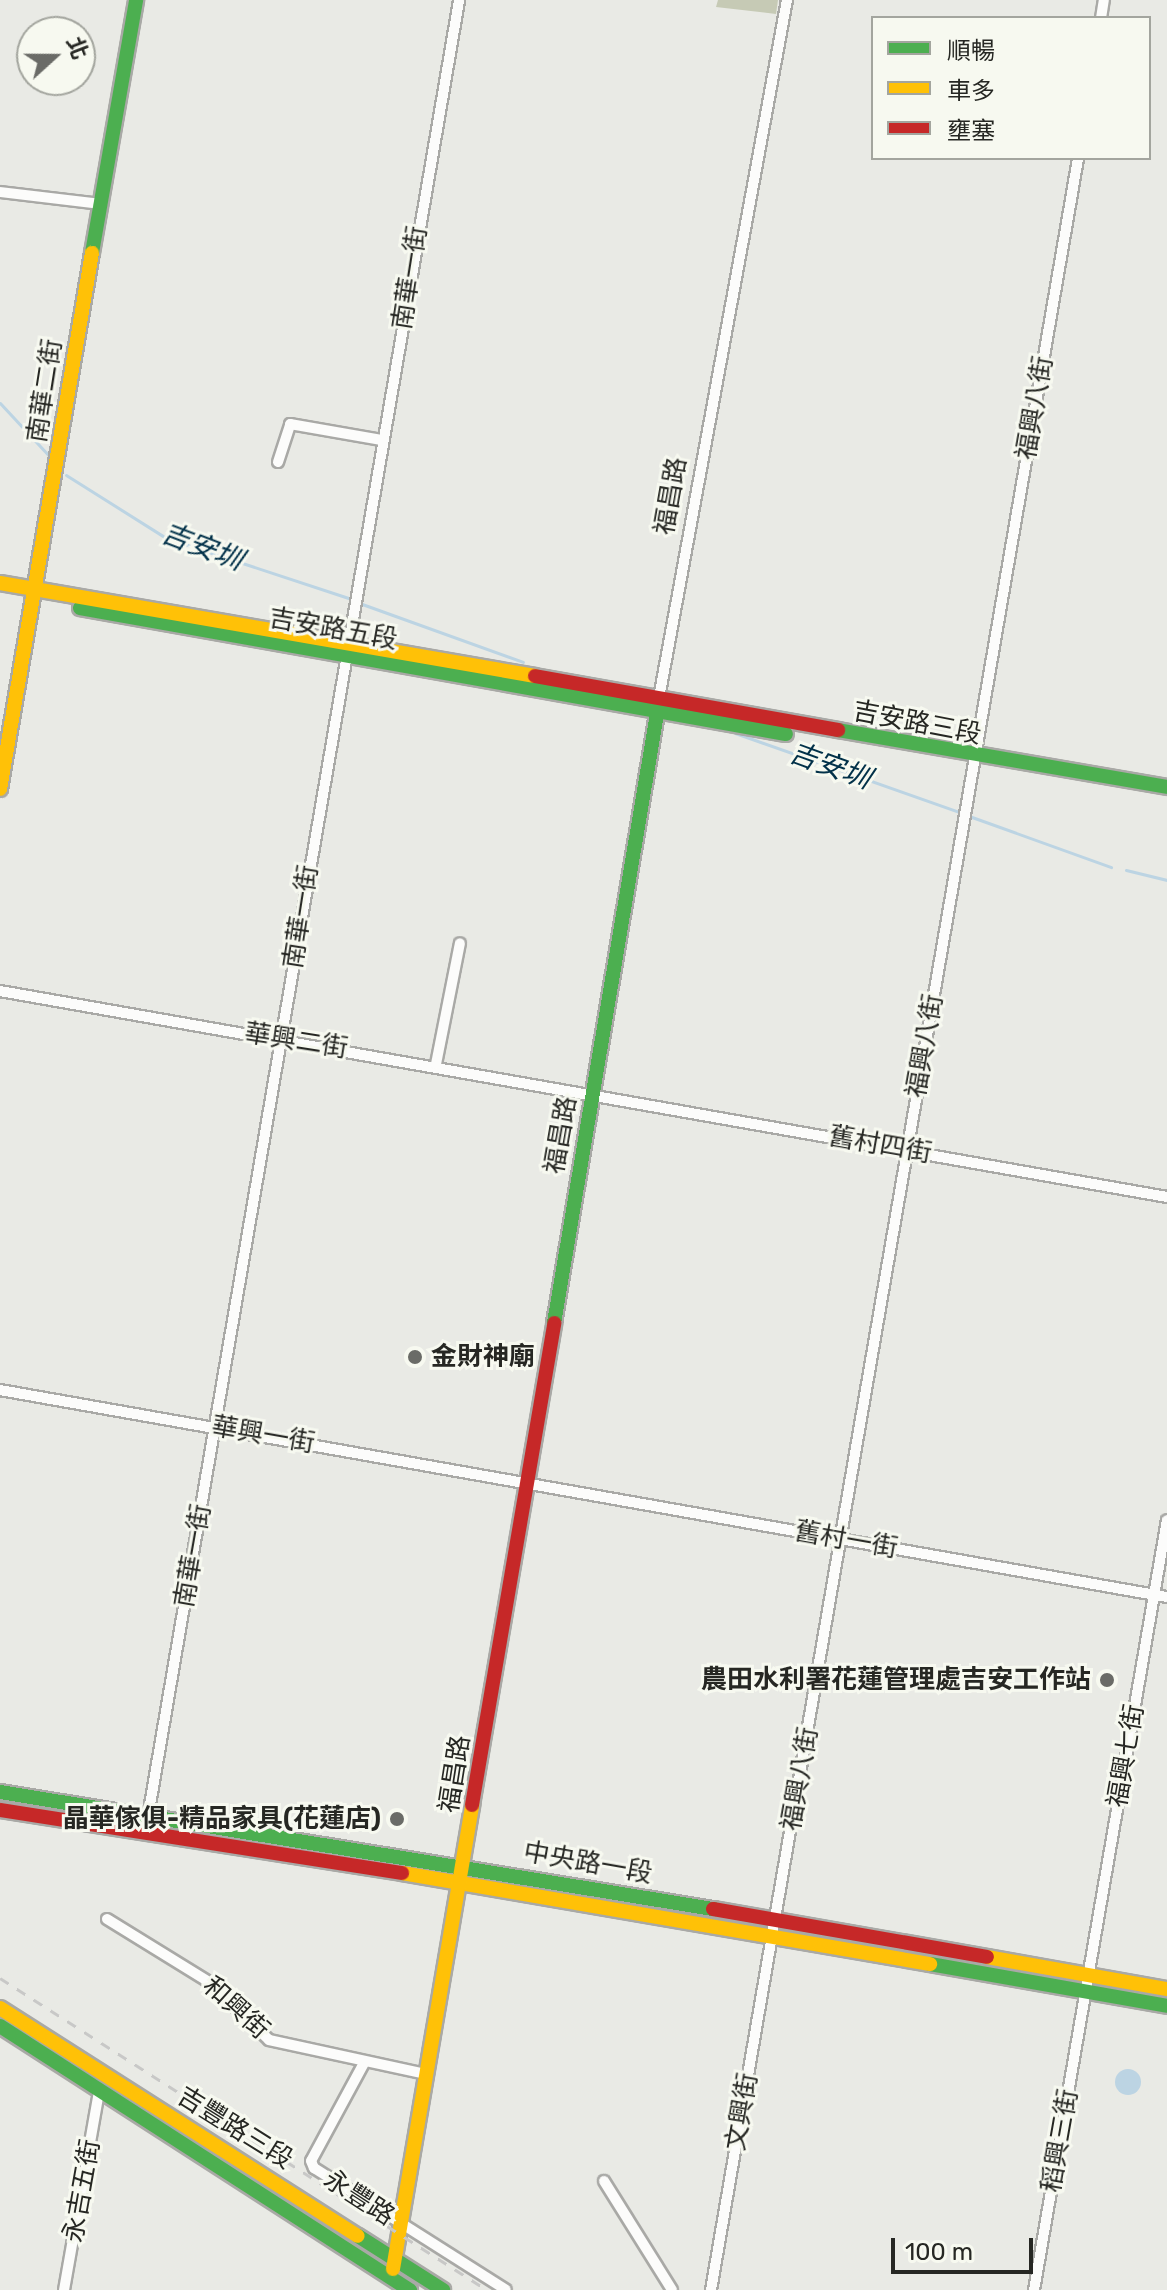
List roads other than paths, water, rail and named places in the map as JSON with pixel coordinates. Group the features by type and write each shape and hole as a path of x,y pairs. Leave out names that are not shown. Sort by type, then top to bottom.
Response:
{"street":[{"name":"南華二街","path":"0,789 36,595 136,0"},
{"name":"南華一街","path":"145,1834 459,0"},
{"name":"福昌路","path":"388,2283 399,2260 401,2225 426,2074 465,1865 526,1481 659,705 787,0"},
{"name":"福興八街","path":"774,1928 1078,160"},
{"path":"0,192 100,204"},
{"path":"278,462 290,424 382,440"},
{"name":"吉安路五段","path":"0,583 36,595"},
{"name":"吉安路五段","path":"0,593 36,595 659,705"},
{"name":"吉安路三段","path":"659,705 1167,797"},
{"name":"吉安路三段","path":"974,763 1167,787"},
{"path":"436,1064 460,943"},
{"name":"華興二街","path":"0,991 593,1092"},
{"name":"舊村四街","path":"593,1092 1167,1197"},
{"name":"華興一街","path":"0,1390 526,1481"},
{"name":"舊村一街","path":"526,1481 1167,1597"},
{"name":"福興七街","path":"1085,1992 1167,1520"},
{"name":"中央路一段","path":"0,1792 465,1865 1085,1992 1167,2006"},
{"name":"中央路一段","path":"0,1810 1167,1989"},
{"name":"和興街","path":"107,1919 209,1982 269,2040 426,2074"},
{"name":"文興街","path":"711,2290 774,1928"},
{"name":"稻興三街","path":"1034,2290 1085,1992"},
{"name":"吉豐路三段","path":"0,2008 443,2290"},
{"name":"吉豐路三段","path":"0,2026 388,2283 410,2290"},
{"name":"永豐路","path":"364,2063 311,2161 320,2175 506,2290"},
{"name":"永吉五街","path":"64,2290 99,2092"},
{"path":"604,2181 672,2290"}],"water":[{"path":"1128,2069 1137,2073 1141,2082 1137,2091 1128,2095 1119,2091 1115,2082 1119,2073"}],"waterway":[{"name":"吉安圳","path":"0,403 52,459"},
{"name":"吉安圳","path":"66,475 166,538 348,598"},
{"name":"吉安圳","path":"362,604 523,662"},
{"name":"吉安圳","path":"735,733 962,813"},
{"name":"吉安圳","path":"969,816 1111,867"},
{"name":"吉安圳","path":"1126,870 1167,880"}],"railway":[{"path":"0,1978 487,2290"}],"place":[{"name":"金財神廟","path":"415,1357"},
{"name":"農田水利署花蓮管理處吉安工作站","path":"1107,1680"},
{"name":"晶華傢俱-精品家具(花蓮店)","path":"397,1819"}]}
